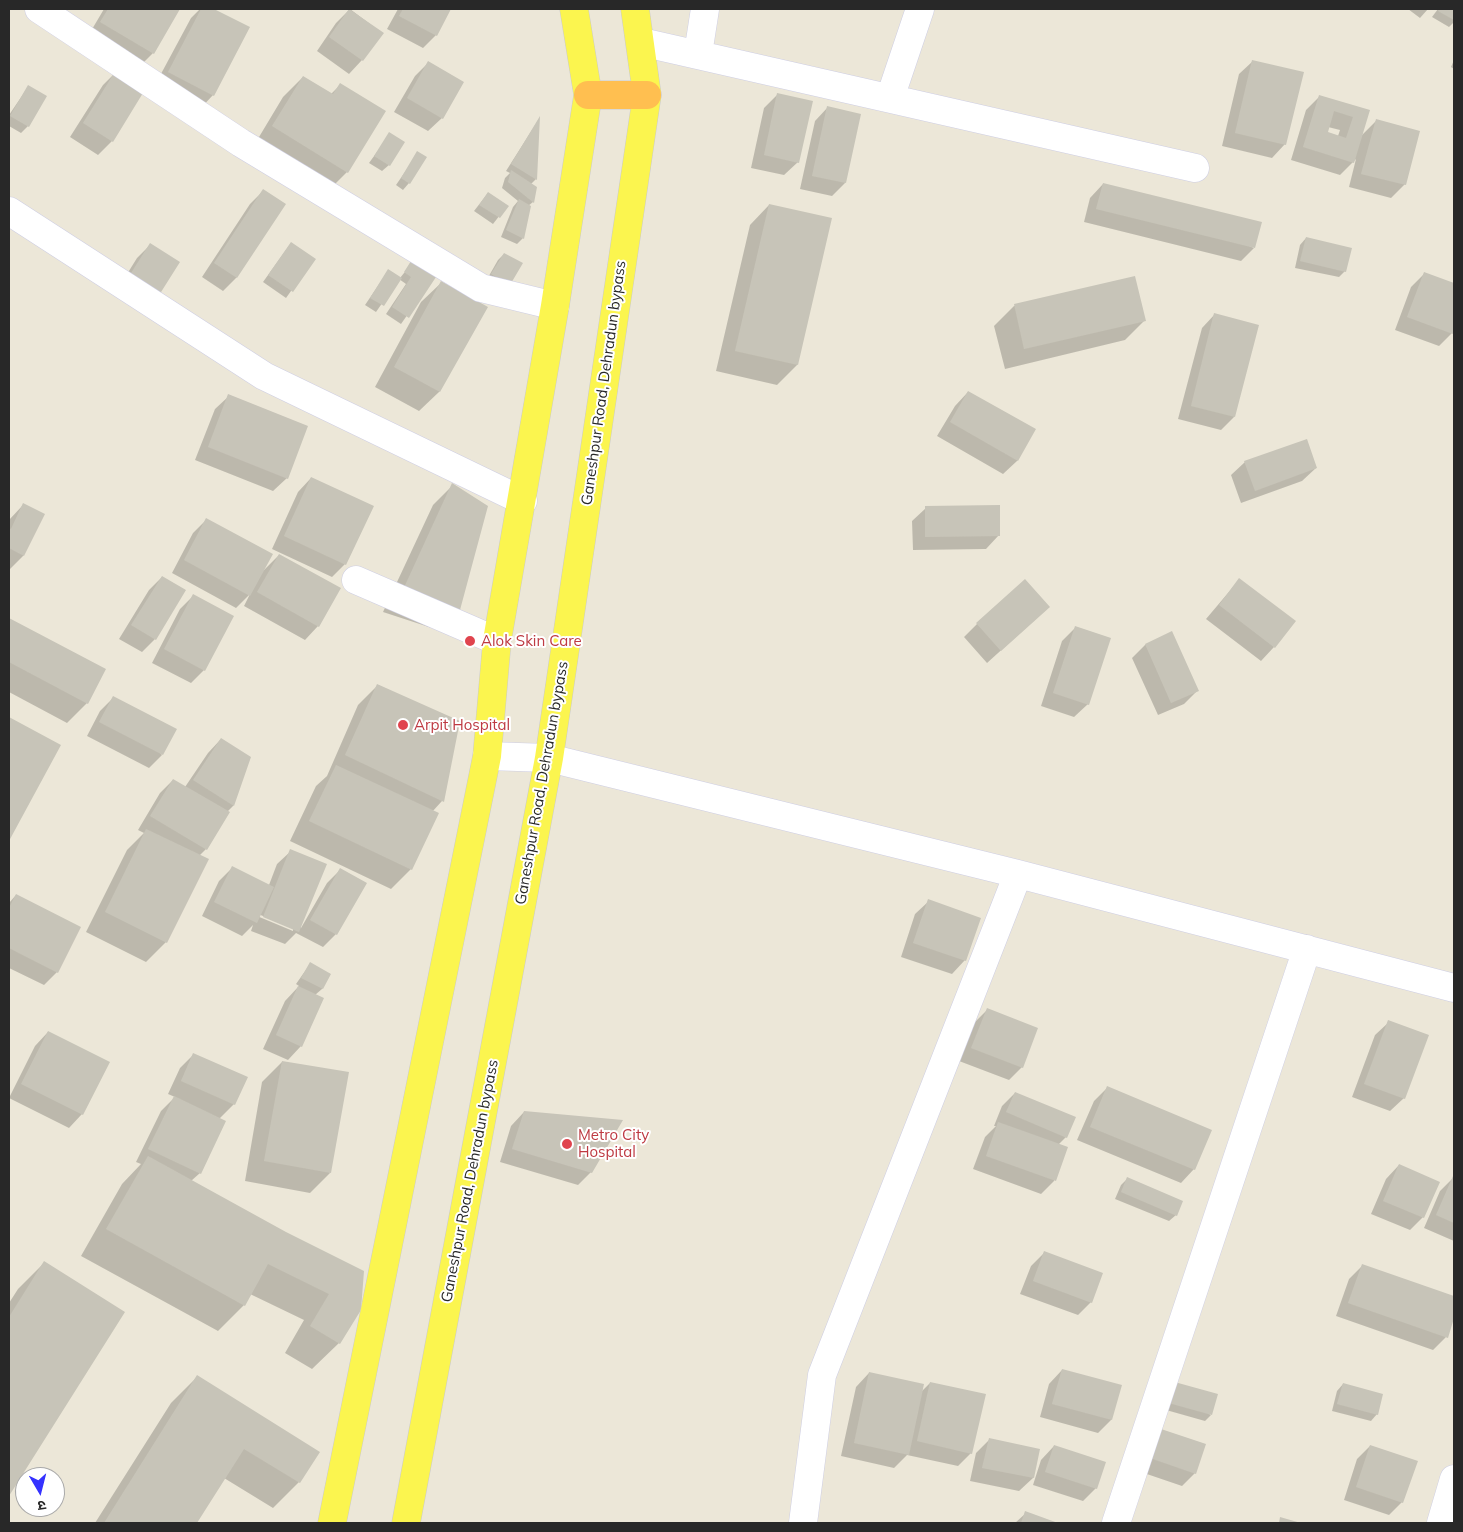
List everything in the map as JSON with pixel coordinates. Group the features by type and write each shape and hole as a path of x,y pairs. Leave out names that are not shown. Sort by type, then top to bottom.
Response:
{"highway":[{"path":"588,95 647,94"}],"main road":[{"path":"332,1523 487,756 497,641 555,306 588,95 574,9"},
{"name":"Ganeshpur Road, Dehradun bypass","path":"406,1523 549,758 647,94 635,9"}],"street":[{"path":"39,9 241,142 482,288 555,306"},
{"path":"698,54 705,9"},
{"path":"890,98 920,9"},
{"path":"641,42 1195,168"},
{"path":"9,211 264,376 522,501"},
{"path":"356,580 497,641"},
{"path":"487,756 549,758 1018,874 1454,988"},
{"path":"803,1523 822,1375 1018,874"},
{"path":"1116,1523 1307,949"},
{"path":"1441,1523 1454,1479"}],"building":[{"path":"108,9 180,9 154,54 100,22"},
{"path":"201,9 214,9 250,27 214,96 168,72"},
{"path":"349,9 384,33 363,61 329,37"},
{"path":"403,9 451,9 437,36 399,16"},
{"path":"1439,9 1454,9 1454,20 1438,11"},
{"path":"1252,60 1304,72 1286,145 1235,133"},
{"path":"428,61 464,82 443,119 407,98"},
{"path":"116,70 146,88 113,142 83,123"},
{"path":"303,76 333,94 340,83 386,111 348,173 272,126"},
{"path":"28,85 47,96 29,127 10,116"},
{"path":"777,93 813,101 799,163 764,155"},
{"path":"1319,95 1370,110 1354,163 1303,147","holes":["1334,111 1353,117 1346,138 1328,132"]},
{"path":"827,106 861,114 846,183 812,176"},
{"path":"540,116 537,180 511,164"},
{"path":"1376,119 1420,131 1406,185 1361,174"},
{"path":"389,132 405,142 390,166 374,156"},
{"path":"417,151 427,157 410,184 401,178"},
{"path":"511,170 537,187 534,203 508,182"},
{"path":"1103,183 1262,222 1255,248 1096,209"},
{"path":"263,189 286,204 237,278 214,263"},
{"path":"488,192 509,206 500,218 479,205"},
{"path":"519,199 531,206 524,239 506,230"},
{"path":"769,204 832,218 798,365 735,351"},
{"path":"1306,237 1352,248 1346,272 1300,261"},
{"path":"291,242 316,259 293,292 268,275"},
{"path":"150,243 180,262 156,300 126,281"},
{"path":"504,253 523,263 510,285 491,274"},
{"path":"411,261 436,277 409,318 392,307 411,277 404,272"},
{"path":"388,269 402,278 384,306 370,298"},
{"path":"1424,272 1454,283 1453,334 1407,317"},
{"path":"1135,276 1146,321 1024,349 1014,304"},
{"path":"441,281 488,307 440,392 394,367"},
{"path":"1214,313 1259,325 1235,417 1191,406"},
{"path":"968,391 1036,429 1018,461 950,422"},
{"path":"228,394 308,426 288,479 208,447"},
{"path":"1307,439 1317,468 1255,491 1244,461"},
{"path":"311,477 374,506 346,565 284,536"},
{"path":"452,483 488,506 460,610 402,592"},
{"path":"23,503 45,514 24,556 9,548 9,528 11,529"},
{"path":"1000,505 1000,536 925,537 925,506"},
{"path":"206,518 273,554 250,596 184,560"},
{"path":"279,554 341,588 319,627 257,592"},
{"path":"162,576 186,590 156,640 131,625"},
{"path":"1239,578 1296,621 1275,648 1219,605"},
{"path":"1025,579 1050,607 1001,651 976,623"},
{"path":"193,594 234,616 205,671 164,649"},
{"path":"9,618 106,669 88,704 9,662"},
{"path":"1075,626 1111,638 1089,705 1053,693"},
{"path":"1172,631 1199,691 1171,703 1145,644"},
{"path":"377,684 460,721 444,802 345,755"},
{"path":"113,696 177,729 163,755 99,722"},
{"path":"9,717 61,745 9,841"},
{"path":"221,738 251,757 234,806 193,780"},
{"path":"336,765 439,813 412,870 309,821"},
{"path":"173,779 230,812 207,850 150,816"},
{"path":"146,829 209,859 167,943 105,912"},
{"path":"290,849 327,864 299,932 263,917"},
{"path":"232,866 274,887 257,923 214,902"},
{"path":"340,868 367,883 337,935 310,920"},
{"path":"16,894 81,927 58,973 9,948 9,908"},
{"path":"928,899 981,918 966,961 913,943"},
{"path":"310,962 331,974 323,989 301,978"},
{"path":"298,986 324,998 302,1047 276,1035"},
{"path":"987,1008 1038,1028 1023,1068 971,1048"},
{"path":"1388,1020 1429,1035 1405,1099 1364,1084"},
{"path":"48,1031 110,1062 83,1115 21,1084"},
{"path":"193,1053 248,1077 235,1105 181,1081"},
{"path":"282,1061 349,1072 331,1173 264,1161"},
{"path":"1107,1086 1212,1130 1195,1170 1090,1127"},
{"path":"1015,1092 1076,1117 1067,1138 1006,1112"},
{"path":"174,1096 226,1121 201,1174 148,1149"},
{"path":"524,1111 623,1120 592,1173 512,1149"},
{"path":"998,1122 1068,1147 1056,1181 986,1156"},
{"path":"148,1156 286,1232 364,1271 361,1310 340,1344 310,1326 329,1294 268,1264 245,1306 106,1229"},
{"path":"1399,1164 1440,1182 1424,1218 1383,1201"},
{"path":"1127,1177 1183,1201 1177,1216 1121,1192"},
{"path":"1454,1177 1454,1223 1436,1215"},
{"path":"1044,1251 1103,1273 1092,1303 1033,1281"},
{"path":"44,1261 125,1312 27,1467 15,1467 15,1486 9,1496 9,1317"},
{"path":"1362,1264 1454,1296 1454,1318 1448,1338 1348,1303"},
{"path":"1062,1369 1122,1385 1112,1420 1052,1404"},
{"path":"869,1372 924,1384 909,1455 854,1443"},
{"path":"197,1375 320,1452 300,1483 244,1449 197,1523 104,1523"},
{"path":"1171,1381 1218,1394 1212,1415 1165,1402"},
{"path":"930,1382 986,1394 972,1454 917,1441"},
{"path":"1343,1383 1383,1394 1378,1415 1337,1404"},
{"path":"1161,1429 1206,1444 1196,1474 1150,1458"},
{"path":"989,1438 1040,1449 1034,1478 982,1468"},
{"path":"1054,1445 1106,1462 1097,1489 1045,1472"},
{"path":"1370,1445 1418,1461 1403,1503 1356,1487"},
{"path":"1025,1511 1058,1523 1021,1523"},
{"path":"1280,1517 1301,1523 1279,1523"}],"place":[{"name":"Alok Skin Care","path":"470,641"},
{"name":"Arpit Hospital","path":"403,725"},
{"name":"Metro City Hospital","path":"567,1144"}]}
